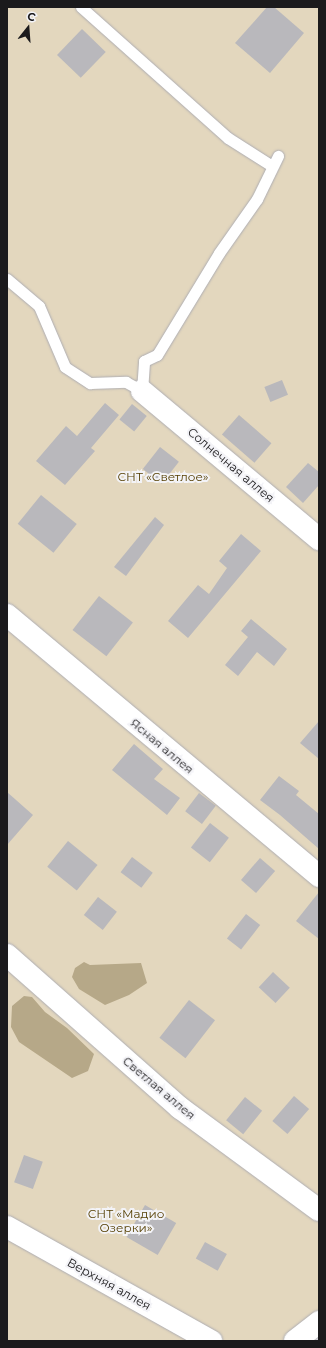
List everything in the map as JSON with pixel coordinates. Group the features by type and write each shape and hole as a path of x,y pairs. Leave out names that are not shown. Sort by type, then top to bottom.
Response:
{"street":[{"name":"Солнечная аллея","path":"142,391 319,539"},
{"name":"Ясная аллея","path":"7,615 319,876"},
{"name":"Светлая аллея","path":"7,955 180,1108 319,1210"},
{"name":"Верхняя аллея","path":"7,1227 211,1341"},
{"path":"295,1341 319,1322"}],"lane":[{"path":"81,7 228,138 272,166"},
{"path":"7,279 39,306 65,367 90,383 126,382 142,391 144,361 157,355 219,253 257,199 278,156"}],"green space":[{"name":"СНТ «Светлое»","path":"7,7 319,7 319,1325 301,1341 7,1341"}],"shaded area":[{"path":"84,962 90,965 141,963 147,983 129,995 105,1005 79,989 72,977 75,968"},
{"path":"24,996 32,997 45,1012 67,1028 94,1054 88,1071 72,1078 19,1042 11,1027 12,1006"}],"building":[{"path":"267,7 274,7 304,33 270,73 235,43"},
{"path":"82,29 106,52 81,78 57,55"},
{"path":"282,380 288,395 270,402 264,387"},
{"path":"105,403 119,415 91,448 95,451 65,485 36,461 66,426 77,436"},
{"path":"132,404 147,416 134,432 119,420"},
{"path":"239,415 271,443 254,463 222,435"},
{"path":"160,447 179,462 162,484 143,469"},
{"path":"308,463 319,472 319,485 303,503 286,487"},
{"path":"41,495 77,524 53,553 18,524"},
{"path":"155,517 164,525 126,576 114,567"},
{"path":"241,534 261,551 188,638 168,621 198,585 209,594 227,568 219,561"},
{"path":"99,596 133,622 106,656 73,630"},
{"path":"251,619 287,649 274,666 257,652 238,676 225,665 248,637 241,631"},
{"path":"319,721 319,759 300,743"},
{"path":"134,744 163,769 154,779 180,798 167,815 112,770"},
{"path":"279,776 299,791 296,795 319,814 319,849 280,815 260,800"},
{"path":"7,792 33,815 7,845"},
{"path":"199,793 216,806 202,824 185,811"},
{"path":"210,823 229,838 210,862 191,847"},
{"path":"68,841 98,865 77,891 47,867"},
{"path":"132,857 153,873 141,888 121,872"},
{"path":"260,858 275,871 256,893 241,880"},
{"path":"319,892 319,939 296,921"},
{"path":"98,897 117,912 103,930 84,915"},
{"path":"246,914 260,925 241,950 227,938"},
{"path":"273,972 290,988 275,1003 259,987"},
{"path":"189,1000 215,1020 185,1058 159,1038"},
{"path":"294,1096 309,1109 287,1134 272,1121"},
{"path":"245,1097 262,1111 243,1134 226,1120"},
{"path":"24,1155 43,1162 33,1189 14,1182"},
{"path":"145,1205 176,1223 158,1255 126,1237"},
{"path":"205,1242 227,1254 218,1271 196,1259"}],"park label":[{"name":"СНТ «Мадио Озерки»","path":"126,1221"}]}
